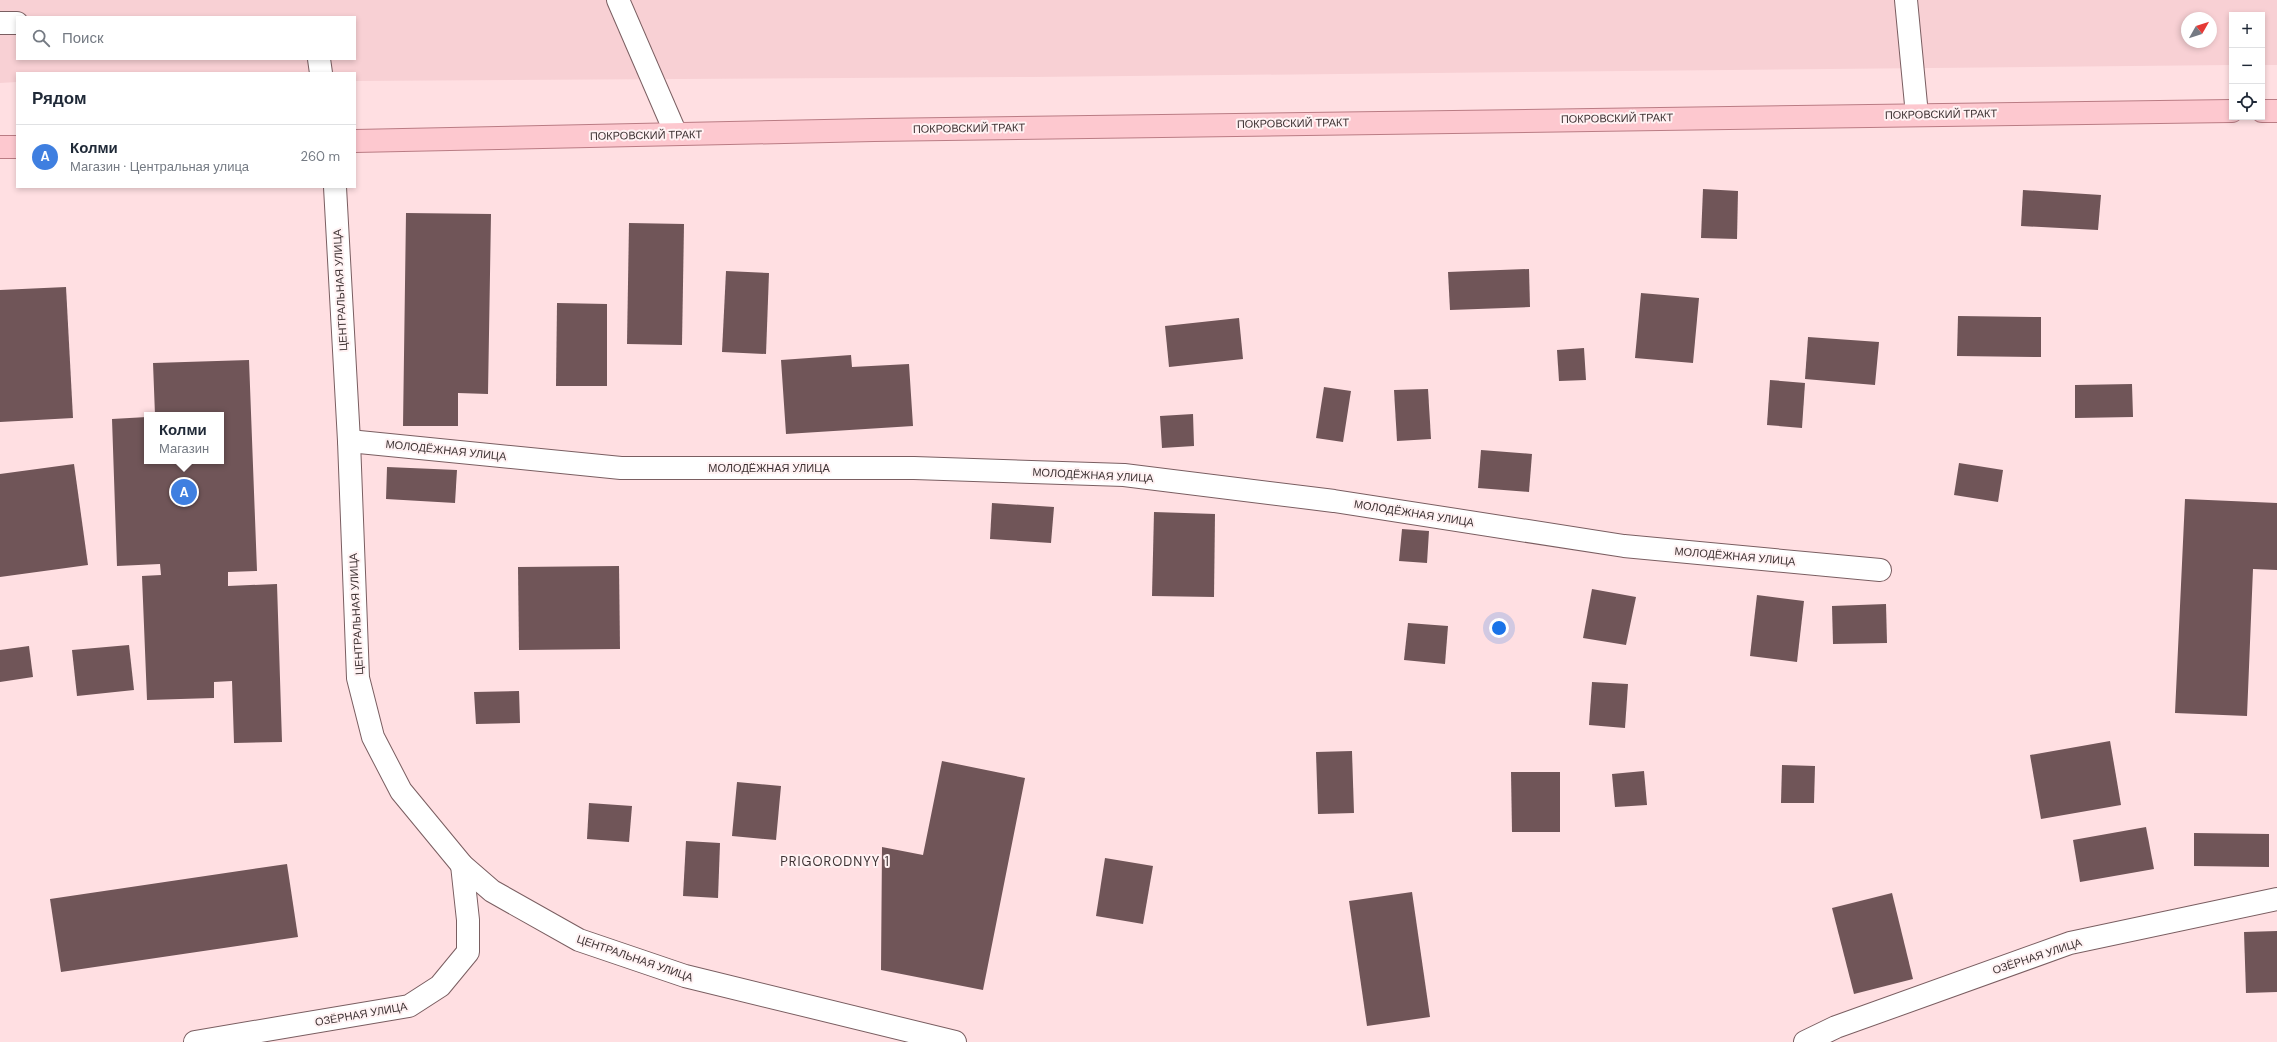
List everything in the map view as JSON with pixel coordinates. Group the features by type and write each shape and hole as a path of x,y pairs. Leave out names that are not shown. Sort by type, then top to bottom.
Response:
{"main road":[{"name":"ПОКРОВСКИЙ ТРАКТ","path":"356,141 676,134 2229,111"},
{"path":"2265,111 2277,111"},
{"path":"0,147 16,147"}],"street":[{"path":"618,0 676,134"},
{"path":"1906,0 1917,115"},
{"path":"0,23 16,23"},
{"path":"319,60 321,72"},
{"name":"ЦЕНТРАЛЬНАЯ УЛИЦА","path":"335,188 349,440 358,678 373,737 400,792 462,865 492,892 579,940 685,976 955,1042"},
{"name":"МОЛОДЁЖНАЯ УЛИЦА","path":"349,440 621,468 914,468 1124,475 1334,501 1624,546 1880,570"},
{"name":"ОЗЁРНАЯ УЛИЦА","path":"195,1042 409,1006 440,986 468,952 468,920 462,865"},
{"name":"ОЗЁРНАЯ УЛИЦА","path":"1805,1042 1836,1027 2070,943 2277,899"}],"shaded area":[{"path":"0,0 2277,0 2277,65 2265,65 2265,12 2229,12 2229,65 1033,77 356,81 356,72 16,72 16,82 0,83"}],"building":[{"path":"1703,189 1738,191 1737,239 1701,238"},
{"path":"2023,190 2101,195 2098,230 2021,226"},
{"path":"406,213 491,214 488,394 458,393 458,426 403,426"},
{"path":"629,223 684,224 682,345 627,344"},
{"path":"1529,269 1530,307 1450,310 1448,272"},
{"path":"726,271 769,273 766,354 722,352"},
{"path":"66,287 73,418 0,422 0,290"},
{"path":"1641,293 1699,298 1693,363 1635,358"},
{"path":"557,303 607,304 607,386 556,386"},
{"path":"1958,316 2041,317 2041,357 1957,356"},
{"path":"1239,318 1243,359 1169,367 1165,326"},
{"path":"1808,337 1879,342 1875,385 1805,379"},
{"path":"1584,348 1586,380 1559,381 1557,350"},
{"path":"851,355 852,367 909,364 913,426 786,434 781,360"},
{"path":"249,360 257,571 228,572 228,586 277,584 282,742 234,743 232,681 214,682 214,698 147,700 142,576 161,575 160,564 117,566 112,419 144,417 144,464 224,464 224,412 155,412 153,363"},
{"path":"1770,380 1805,383 1802,428 1767,425"},
{"path":"2132,384 2133,417 2075,418 2075,385"},
{"path":"1324,387 1351,391 1343,442 1316,438"},
{"path":"1428,389 1431,439 1397,441 1394,390"},
{"path":"1193,414 1194,446 1162,448 1160,416"},
{"path":"1481,450 1532,454 1529,492 1478,488"},
{"path":"1959,463 2003,470 1998,502 1954,495"},
{"path":"74,464 88,565 0,577 0,474"},
{"path":"387,467 457,470 455,503 386,499"},
{"path":"2185,499 2277,503 2277,570 2253,569 2247,716 2175,713"},
{"path":"992,503 1054,507 1051,543 990,539"},
{"path":"1154,512 1215,514 1214,597 1152,596"},
{"path":"1402,529 1429,531 1427,563 1399,561"},
{"path":"619,566 620,649 519,650 518,567"},
{"path":"1592,589 1636,597 1626,645 1583,638"},
{"path":"1757,595 1804,601 1797,662 1750,656"},
{"path":"1886,604 1887,643 1833,644 1832,606"},
{"path":"1408,623 1448,626 1445,664 1404,660"},
{"path":"129,645 134,690 77,696 72,650"},
{"path":"29,646 33,677 0,682 0,650"},
{"path":"1592,682 1628,684 1625,728 1589,725"},
{"path":"519,691 520,723 476,724 474,692"},
{"path":"2110,741 2121,805 2041,819 2030,755"},
{"path":"1352,751 1354,813 1318,814 1316,752"},
{"path":"942,761 1025,778 983,990 881,970 882,847 923,855"},
{"path":"1782,765 1815,766 1814,803 1781,803"},
{"path":"1644,771 1647,805 1615,807 1612,774"},
{"path":"1511,772 1560,772 1560,832 1512,832"},
{"path":"737,782 781,786 776,840 732,836"},
{"path":"589,803 632,806 629,842 587,839"},
{"path":"2146,827 2154,869 2080,882 2073,840"},
{"path":"2194,833 2269,834 2269,867 2194,866"},
{"path":"686,841 720,843 718,898 683,896"},
{"path":"1105,858 1153,866 1143,924 1096,916"},
{"path":"287,864 298,937 61,972 50,899"},
{"path":"1412,892 1430,1017 1367,1026 1349,901"},
{"path":"1892,893 1913,979 1854,994 1832,908"},
{"path":"2277,931 2277,992 2246,993 2244,932"}],"place":[{"name":"Колми","path":"184,492"}],"district":[{"name":"PRIGORODNYY 1","path":"835,861"}]}
